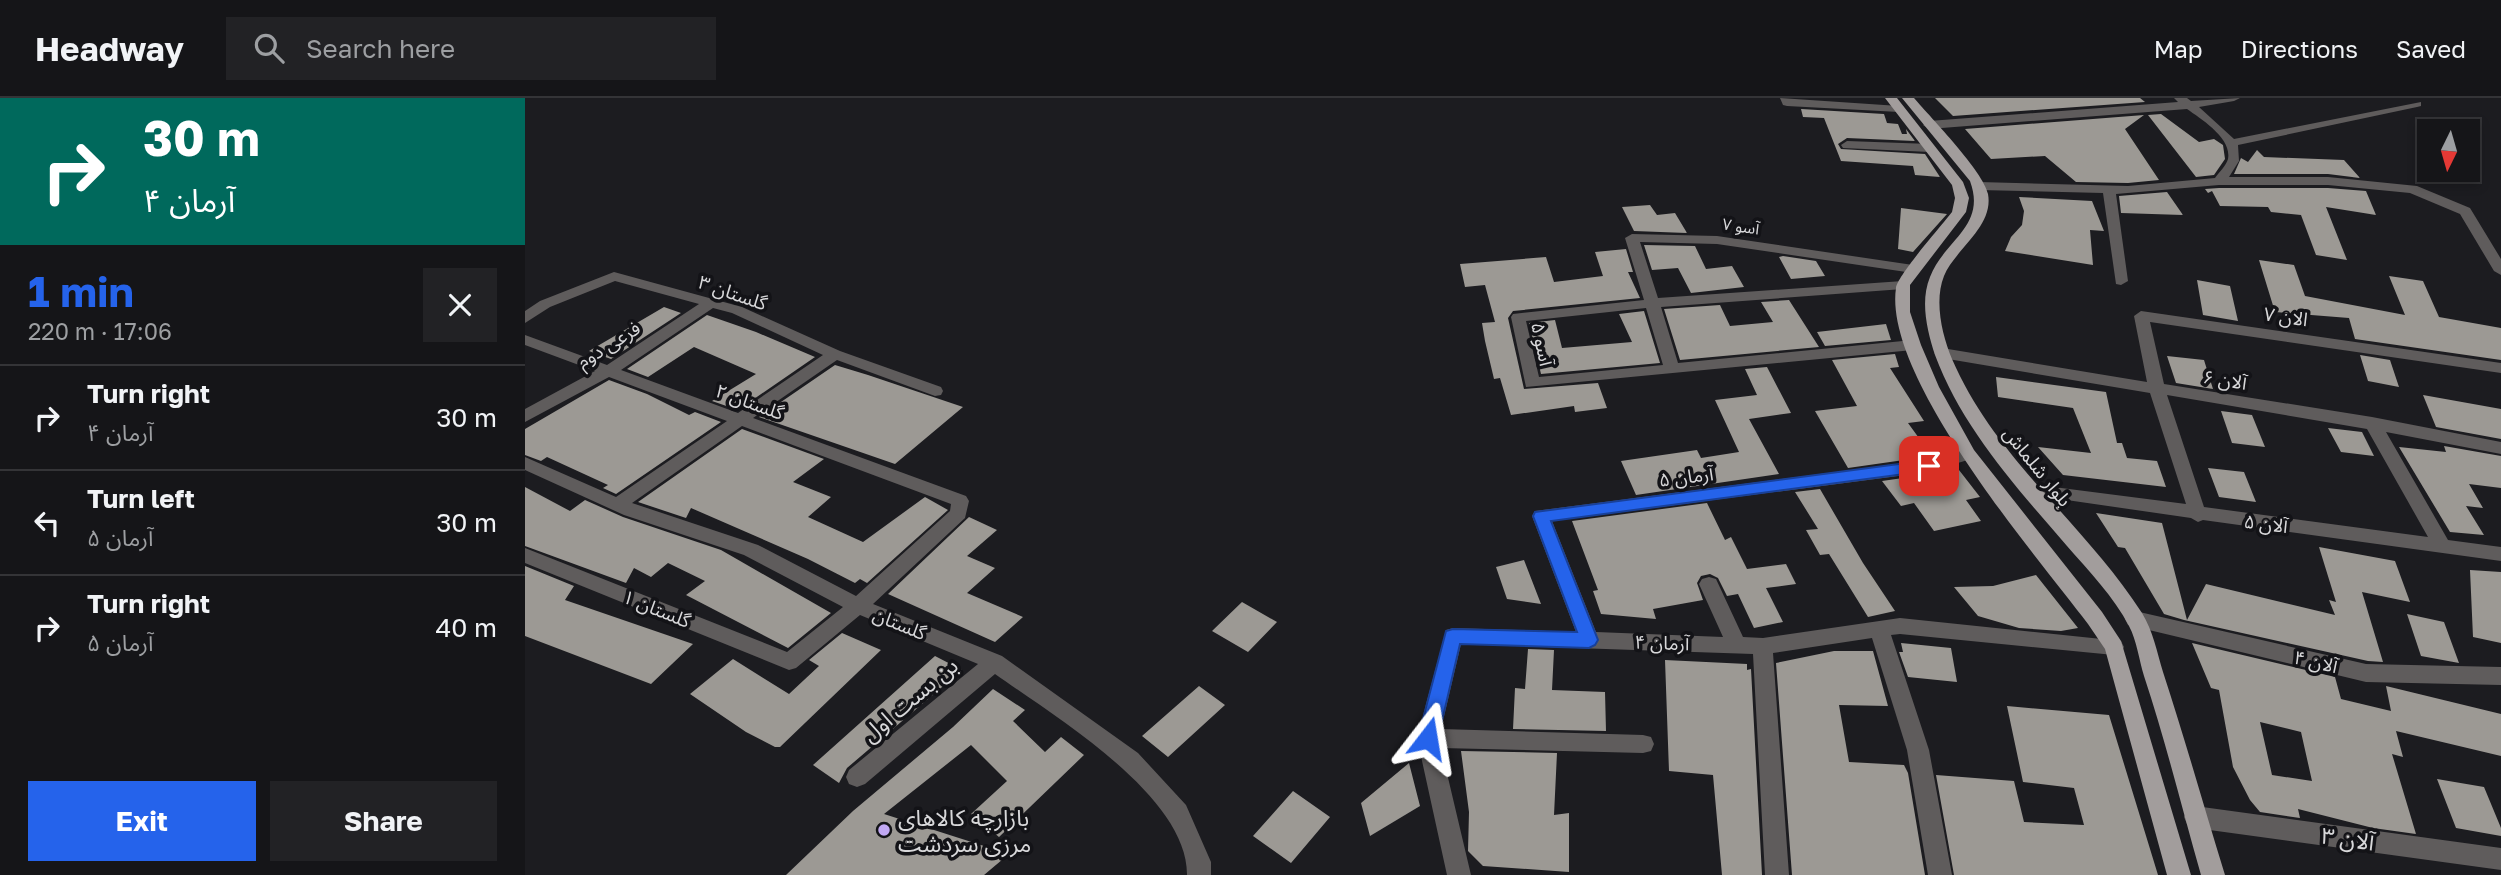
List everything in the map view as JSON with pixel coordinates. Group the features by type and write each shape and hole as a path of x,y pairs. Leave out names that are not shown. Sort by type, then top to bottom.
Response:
{"main road":[{"path":"1899,102 1929,125 1979,186"},
{"path":"1899,102 1958,185 1962,198 1959,212 1903,285 1903,312 1913,345 1931,387 1968,454 2095,618 2114,647 2179,875"},
{"name":"بلوار شلماش","path":"1979,186 1983,193 1980,213 1968,236 1938,274 1931,301 1942,353 1993,448 2031,490 2135,619 2167,710 2213,875"}],"street":[{"path":"1786,98 1787,103 1899,102"},
{"path":"1929,125 2235,98"},
{"path":"2184,101 2225,134 2234,146 2234,160 2218,181"},
{"path":"2231,143 2417,104"},
{"path":"1847,145 1930,148"},
{"path":"1979,186 2109,190 2218,181 2328,181 2412,189 2466,211 2501,271"},
{"path":"2109,190 2121,281"},
{"name":"آسو ۷","path":"1653,303 1632,238 1717,240 1913,269"},
{"name":"گلستان ۳","path":"525,318 545,304 614,276 737,310 835,354 935,391"},
{"name":"آسو ۵","path":"1903,285 1653,303 1518,317 1532,383 1913,345"},
{"name":"فرعی دوم","path":"525,416 608,371 711,303"},
{"path":"1653,303 1672,368"},
{"name":"الان ۷","path":"2157,390 2140,316 2501,368"},
{"name":"گلستان ۲","path":"525,340 960,501 959,513 858,606"},
{"name":"آلان ۶","path":"1942,353 2372,423 2501,449"},
{"path":"617,505 835,354"},
{"path":"2157,390 2198,514"},
{"path":"2372,423 2443,547"},
{"name":"آرمان ۵","path":"1589,640 1541,516 1929,466 1968,454"},
{"name":"گلستان","path":"525,463 617,505 751,550 858,606 996,662 1130,760 1178,812 1199,862 1199,875"},
{"name":"آلان ۵","path":"2031,490 2501,554"},
{"name":"گلستان ۱","path":"525,555 789,662 858,606"},
{"path":"1709,583 1737,645"},
{"name":"آلان ۴","path":"2135,619 2366,673 2501,676"},
{"name":"آرمان ۴","path":"1459,875 1428,738 1453,636 1763,646 1900,626 2114,647"},
{"path":"1878,629 1917,750 1940,875"},
{"path":"1763,646 1777,875"},
{"name":"بن بست اول","path":"857,777 996,662"},
{"path":"1428,738 1643,744"},
{"name":"آلان ۳","path":"2195,817 2501,859"}],"building":[{"path":"1935,98 2140,98 2145,102 1953,116"},
{"path":"1801,109 1884,114 1887,123 1898,124 1902,134 1907,134 1906,129 1915,141 1847,138 1838,144 1841,149 1925,154 1940,177 1915,175 1913,166 1841,161 1824,118 1803,117"},
{"path":"2161,114 2199,142 2214,139 2223,145 2225,159 2214,175 2196,177 2148,115"},
{"path":"2144,115 2125,129 2159,180 2128,183 2076,182 2045,156 1991,159 1965,129"},
{"path":"2257,150 2264,157 2344,160 2360,178 2328,174 2234,174 2241,158 2248,162"},
{"path":"2328,188 2366,191 2376,215 2326,207 2347,260 2316,255 2301,215 2271,212 2268,207 2220,206 2212,191 2208,193 2205,189"},
{"path":"2167,192 2183,215 2121,213 2119,196"},
{"path":"2019,197 2092,201 2104,231 2090,230 2093,265 2005,251 2011,237 2022,225 2024,211"},
{"path":"1650,205 1657,215 1675,213 1687,233 1634,231 1622,207"},
{"path":"1901,208 1947,214 1913,252 1898,249"},
{"path":"1644,245 1695,246 1706,269 1732,266 1744,287 1691,293 1678,268 1652,270"},
{"path":"1626,249 1633,272 1628,272 1640,298 1513,311 1508,318 1524,389 1598,383 1607,408 1575,412 1574,406 1511,415 1500,378 1494,379 1485,341 1482,323 1495,322 1485,285 1465,287 1460,264 1546,257 1554,282 1603,276 1595,252"},
{"path":"1779,257 1816,261 1825,276 1791,279"},
{"path":"2259,260 2294,265 2305,296 2405,315 2389,276 2423,281 2439,317 2501,328 2501,360 2355,339 2349,318 2275,312"},
{"path":"2197,280 2230,286 2238,321 2203,315"},
{"path":"1789,300 1819,347 1680,360 1664,309 1720,305 1730,326 1773,322 1761,302"},
{"path":"664,307 681,313 611,359 589,351"},
{"path":"1644,311 1660,363 1541,374 1529,323 1555,320 1562,348 1632,342 1619,314"},
{"path":"707,315 815,357 738,410 712,401 756,374 694,347 648,377 627,369"},
{"path":"1886,324 1891,340 1825,346 1817,332"},
{"path":"1895,354 1899,367 1890,368 1924,421 1908,423 1932,456 1848,468 1815,411 1857,406 1832,360"},
{"path":"2360,355 2390,360 2399,387 2368,381"},
{"path":"2167,356 2204,360 2213,389 2176,383"},
{"path":"835,365 963,407 895,464 759,417"},
{"path":"1767,367 1791,413 1749,419 1779,474 1636,495 1621,461 1697,450 1701,458 1739,452 1715,400 1757,395 1745,369"},
{"path":"1996,377 2106,392 2117,443 2122,443 2127,458 2157,461 2166,487 2063,475 2038,447 2091,453 2073,408 1998,397"},
{"path":"609,380 647,394 689,415 695,412 721,422 616,494 603,488 608,485 547,457 541,461 525,455 525,429"},
{"path":"2423,395 2501,409 2501,439 2436,427"},
{"path":"2221,411 2252,415 2265,447 2232,443"},
{"path":"2328,428 2362,432 2374,456 2341,452"},
{"path":"742,429 824,459 793,482 831,497 808,517 863,542 925,497 948,510 867,583 860,579 855,583 808,559 691,508 686,518 638,502"},
{"path":"2444,446 2501,456 2501,488 2469,484 2483,508 2466,506 2484,535 2450,532 2399,447 2446,452"},
{"path":"2208,468 2244,472 2256,502 2219,497"},
{"path":"1959,470 1980,497 1966,500 1981,521 1934,531 1914,503 1901,506 1882,481"},
{"path":"525,487 570,511 585,500 623,517 721,550 831,613 788,648 686,595 705,581 668,563 651,577 634,568 626,583 525,546"},
{"path":"1820,489 1863,563 1895,611 1868,617 1829,554 1820,555 1806,530 1818,529 1795,492"},
{"path":"1707,503 1725,540 1731,537 1747,569 1786,564 1796,584 1766,588 1783,622 1754,628 1738,594 1727,596 1718,578 1710,574 1701,576 1697,583 1703,600 1653,609 1656,619 1601,614 1593,591 1598,590 1572,521"},
{"path":"2096,513 2162,523 2187,620 2206,584 2335,615 2329,600 2336,602 2319,547 2395,561 2410,602 2362,592 2383,662 2368,661 2184,620 2164,614 2125,548 2118,547"},
{"path":"969,517 997,530 967,556 995,568 967,593 1023,617 995,642 888,594"},
{"path":"1524,560 1541,604 1507,599 1496,567"},
{"path":"525,566 574,586 565,600 693,644 651,684 525,636"},
{"path":"2470,570 2501,572 2501,643 2473,637"},
{"path":"2036,575 2078,628 2061,631 2019,628 1978,616 1954,587 1993,586"},
{"path":"1242,602 1277,622 1248,652 1212,631"},
{"path":"2407,614 2444,622 2459,663 2421,656"},
{"path":"842,633 881,650 780,747 746,732 690,694 733,659 789,694 819,666 809,660"},
{"path":"1901,643 1951,648 1957,682 1908,677 1899,652 1903,652"},
{"path":"2192,643 2335,677 2341,699 2391,711 2386,686 2501,714 2501,756 2396,731 2403,757 2392,754 2416,834 2373,828 2298,809 2300,818 2260,812 2250,800 2233,767 2219,690 2211,688","holes":["2260,722 2301,732 2312,781 2272,775"]},
{"path":"1528,649 1554,650 1552,690 1605,692 1606,731 1513,729 1515,688 1525,689"},
{"path":"1834,651 1873,651 1888,706 1839,705 1849,762 1904,765 1908,773 1925,875 1792,875 1776,663"},
{"path":"935,656 962,670 847,768 839,783 813,765"},
{"path":"1665,660 1747,664 1747,670 1751,669 1762,875 1722,875 1713,775 1669,771"},
{"path":"1199,686 1225,705 1168,757 1142,736"},
{"path":"993,689 1025,710 1013,721 1045,752 1061,737 1084,755 999,837 971,814 1007,781 971,745 884,814 1009,854 984,875 786,875 853,811 953,727"},
{"path":"2007,706 2109,715 2158,875 1954,875 1936,775 2014,781 2024,822 2084,825 2074,788 2023,782"},
{"path":"1461,751 1557,753 1554,815 1569,813 1569,872 1483,866 1468,851 1469,812"},
{"path":"1409,763 1420,806 1370,836 1361,803"},
{"path":"2437,779 2484,787 2501,828 2501,836 2456,828"},
{"path":"1293,791 1330,817 1291,863 1253,836"}],"place":[{"name":"بازارچه کالاهای مرزی سردشت","path":"884,830"}],"route":[{"path":"1428,738 1453,636 1589,640 1541,516 1929,466"}]}
